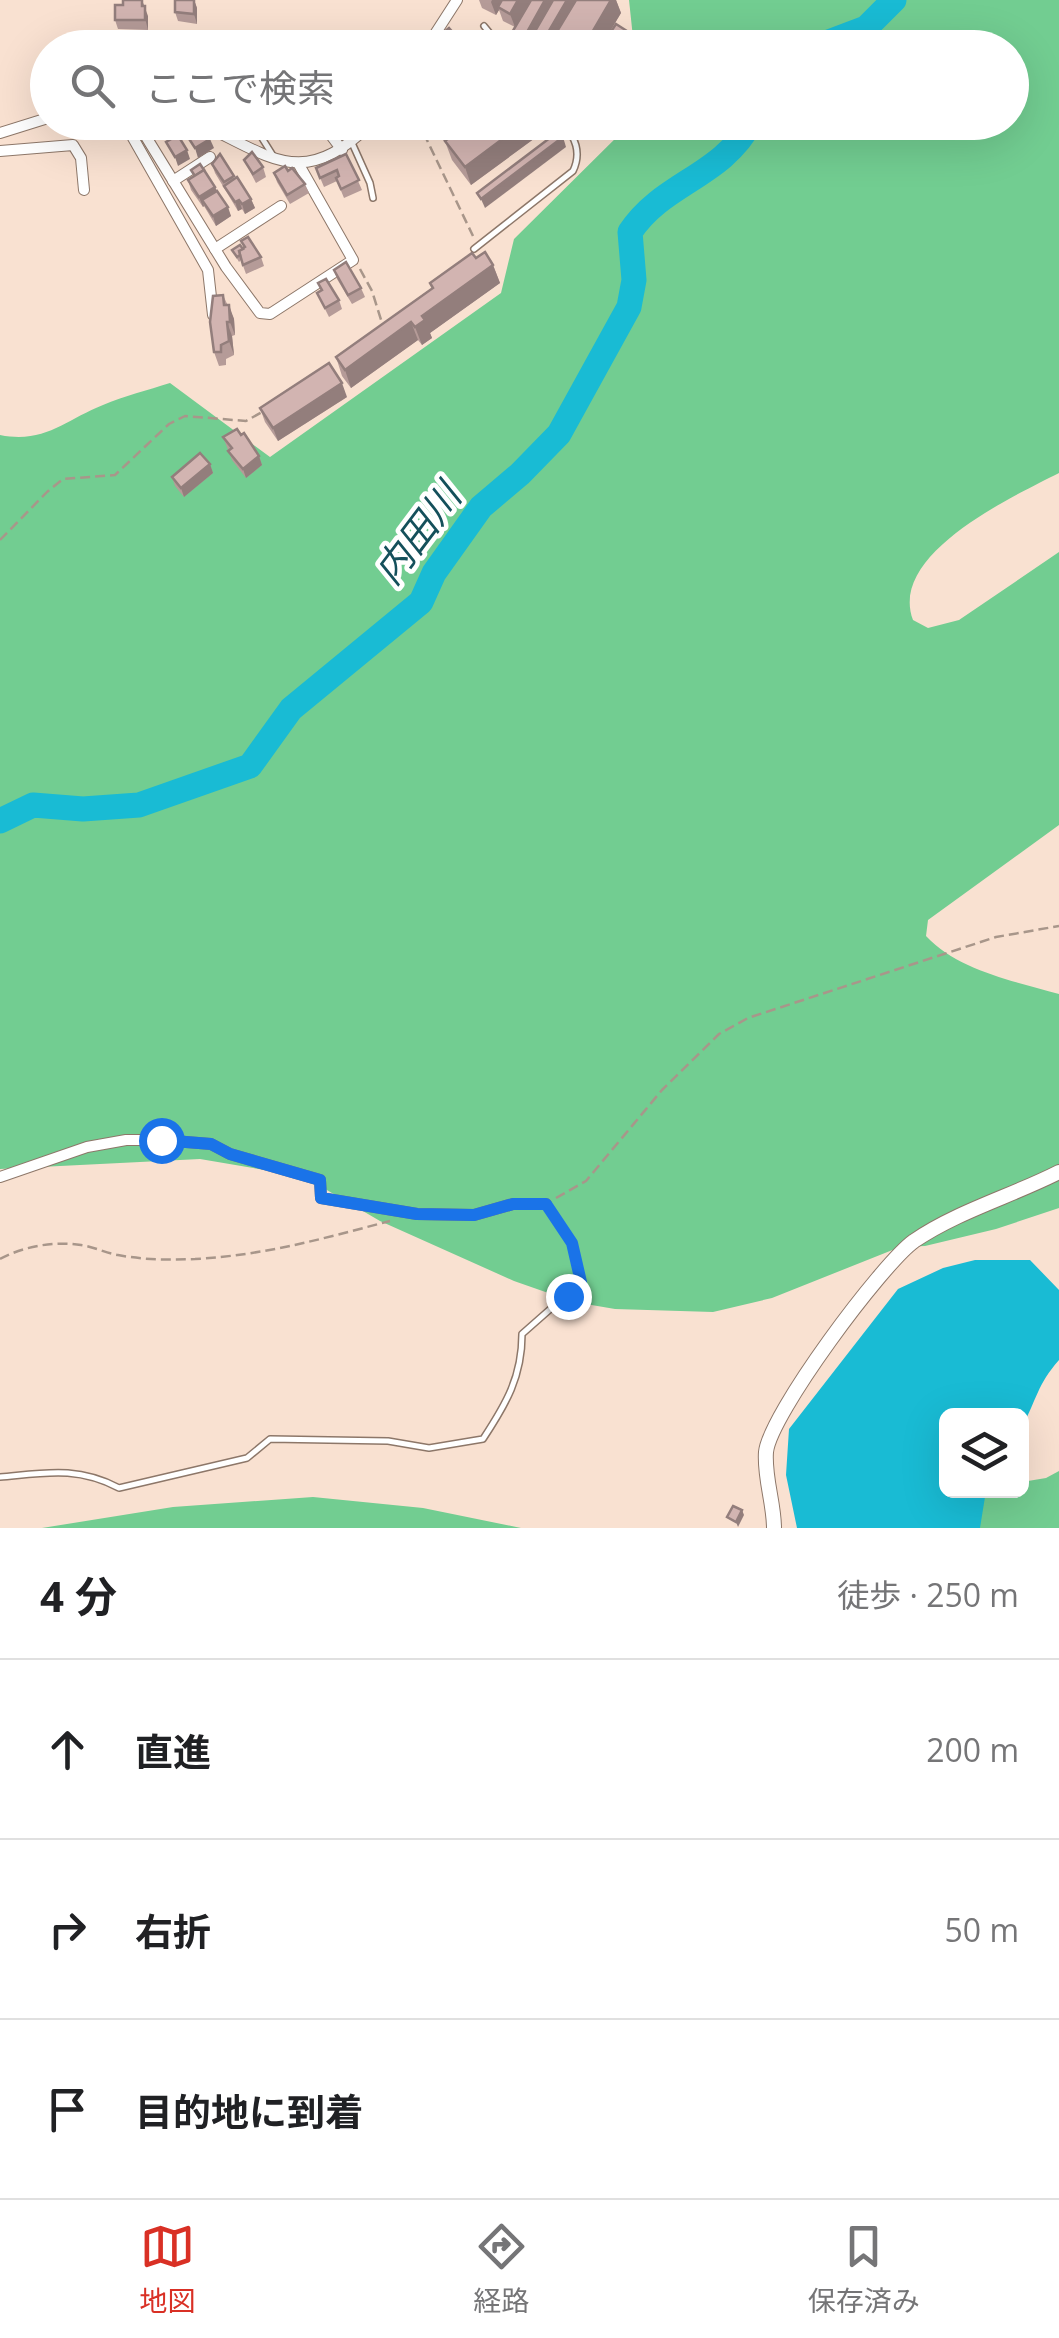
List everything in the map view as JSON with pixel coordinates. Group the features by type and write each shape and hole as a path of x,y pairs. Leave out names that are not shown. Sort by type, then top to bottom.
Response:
{"street":[{"path":"438,30 457,0"},
{"path":"0,133 30,124"},
{"path":"134,140 208,270 213,315"},
{"path":"148,140 260,314 270,314 353,260 298,163"},
{"path":"236,140 274,158 298,163 323,160 354,140"},
{"path":"340,140 347,146"},
{"path":"0,151 73,145 81,158 84,190"},
{"path":"173,181 210,157"},
{"path":"215,249 282,206"},
{"path":"0,1177 87,1147 161,1140 211,1144 230,1154 320,1180 321,1198 417,1214 474,1215 513,1204 546,1204"},
{"path":"774,1528 766,1450 776,1422 788,1399 878,1279 911,1244 949,1220 1059,1172"}],"lane":[{"path":"484,26 487,30"},
{"path":"263,140 274,158"},
{"path":"474,249 573,171 577,162 574,140"},
{"path":"347,146 370,183 373,198"},
{"path":"0,1477 66,1470 102,1479 118,1488 247,1458 270,1439 388,1442 429,1448 483,1438 502,1411 522,1364 522,1334 581,1282 572,1243 546,1204"}],"path":[{"path":"427,140 473,232 474,249"},
{"path":"353,260 372,291 384,337"},
{"path":"0,540 46,492 64,479 115,475 169,424 185,416 246,421 261,413"},
{"path":"546,1204 586,1181 662,1090 720,1034 748,1018 996,937 1059,926"},
{"path":"0,1259 46,1245 82,1245 152,1260 252,1254 316,1242 417,1214"}],"green space":[{"path":"629,0 1059,0 1059,473 959,531 919,573 910,596 913,620 928,628 959,620 1059,552 1059,825 928,920 926,936 971,966 1059,994 1059,1208 996,1229 925,1246 900,1247 772,1298 713,1312 615,1309 574,1302 514,1281 380,1221 320,1186 271,1171 200,1159 0,1169 0,435 42,433 111,402 170,383 270,457 501,293 514,239 614,140 1029,140 1029,30 632,30"},
{"path":"1059,1471 1059,1528 807,1528 939,1492 939,1498 1029,1498 1029,1481"},
{"path":"313,1497 423,1508 521,1528 42,1528 173,1507"}],"water":[{"path":"975,1260 1030,1260 1059,1290 1059,1360 1029,1412 1029,1408 939,1408 939,1498 985,1498 980,1528 797,1528 786,1475 789,1429 898,1289 943,1268"}],"building":[{"path":"123,0 142,0 145,20 115,20 115,5 123,5"},
{"path":"175,0 194,0 194,14 175,12"},
{"path":"502,0 518,0 510,14 498,7"},
{"path":"531,0 545,0 528,30 513,30"},
{"path":"553,0 567,0 550,30 536,30"},
{"path":"576,0 611,0 594,30 558,30"},
{"path":"181,140 187,150 175,157 166,142"},
{"path":"190,140 208,140 195,148"},
{"path":"446,140 501,140 465,167"},
{"path":"547,140 559,140 481,199 477,193"},
{"path":"252,152 263,167 253,174 244,160"},
{"path":"220,154 234,176 224,182 212,164"},
{"path":"346,154 359,180 341,189 337,170 320,178 316,168"},
{"path":"200,164 204,170 195,176 191,170"},
{"path":"285,166 288,171 292,168 305,184 287,195 274,173"},
{"path":"204,170 215,187 199,197 188,180"},
{"path":"237,177 251,199 242,204 239,200 235,202 224,186"},
{"path":"217,191 228,207 213,216 202,200"},
{"path":"248,237 261,257 243,265 239,251 245,247 241,241"},
{"path":"485,252 493,265 422,316 425,320 415,327 411,322 345,370 336,357 433,288 430,283 472,253 476,258"},
{"path":"346,262 361,288 348,295 334,270"},
{"path":"326,279 339,300 325,308 317,293 322,290 318,283"},
{"path":"223,295 224,305 229,305 229,341 221,345 221,352 214,352 210,322 213,296"},
{"path":"329,363 342,383 273,428 260,408"},
{"path":"237,429 259,456 243,469 228,451 232,448 223,437"},
{"path":"200,453 210,464 181,488 172,477"},
{"path":"733,1506 742,1510 736,1522 727,1517"}],"waterway":[{"name":"内田川","path":"861,30 894,0"},
{"name":"内田川","path":"0,821 33,805 83,809 139,805 250,766 291,709 421,602 434,573 481,507 559,434 629,307 634,280 630,232 659,201 709,168 739,140"}],"route":[{"path":"161,1140 211,1144 230,1154 320,1180 321,1198 417,1214 474,1215 513,1204 546,1204 572,1243 581,1282 568,1296"}]}
